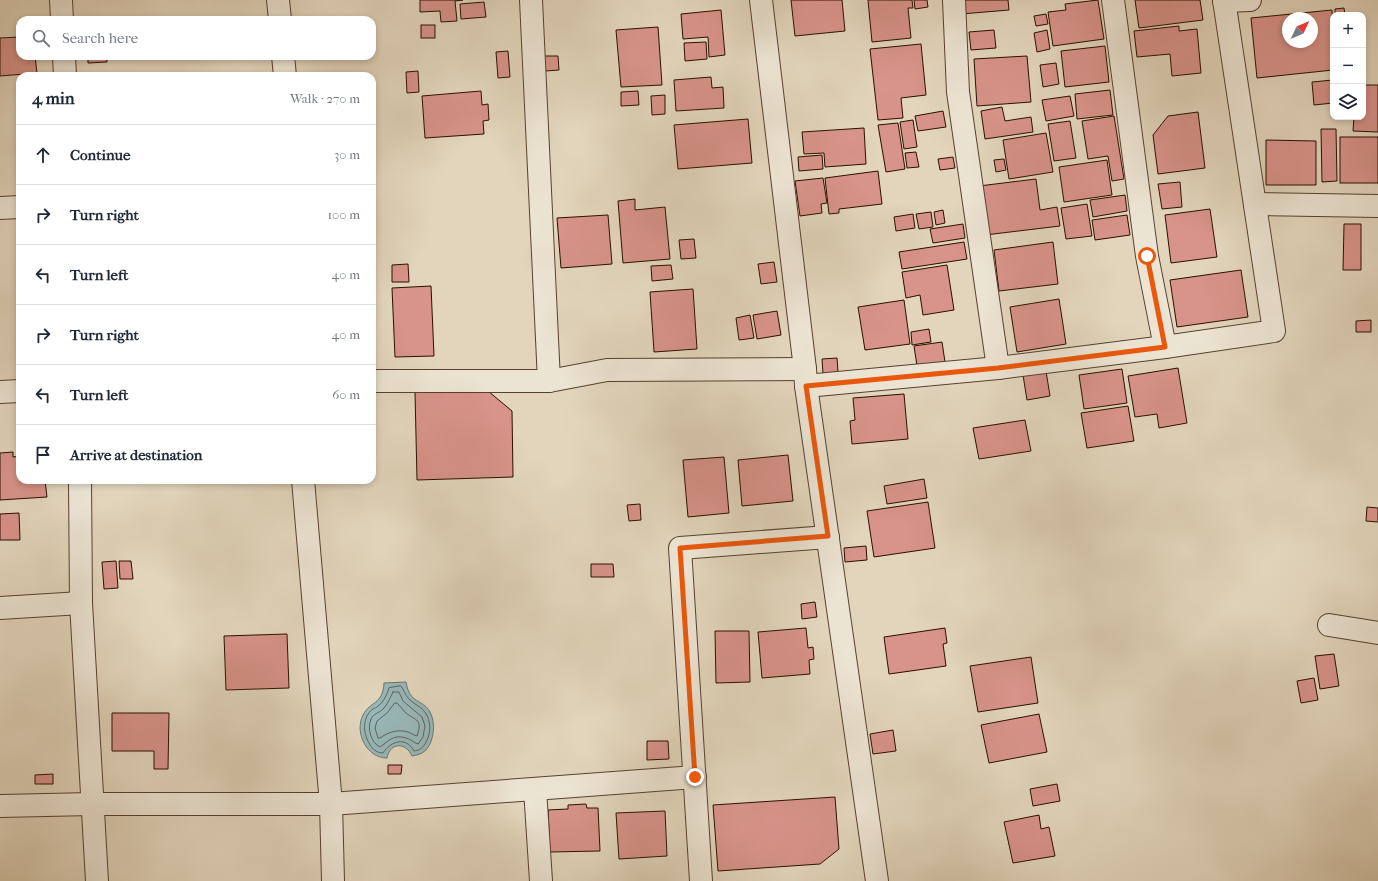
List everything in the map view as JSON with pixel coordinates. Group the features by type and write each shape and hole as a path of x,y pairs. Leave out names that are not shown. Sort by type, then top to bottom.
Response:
{"street":[{"path":"61,0 62,16"},
{"path":"278,0 280,16"},
{"path":"530,0 549,381"},
{"path":"762,0 805,378 877,881"},
{"path":"954,0 958,92 998,368"},
{"path":"1113,0 1147,256 1165,347"},
{"path":"376,381 549,381 607,370 805,378 998,368 1165,347 1274,331 1224,0 1250,0"},
{"path":"64,60 65,72"},
{"path":"283,60 285,72"},
{"path":"1255,204 1378,206"},
{"path":"0,208 16,207"},
{"path":"0,392 16,391"},
{"path":"80,484 81,603 97,881"},
{"path":"303,484 331,804 334,881"},
{"path":"702,881 680,548 828,536"},
{"path":"0,608 81,603"},
{"path":"1329,625 1378,633"},
{"path":"0,806 92,804 331,804 695,777"},
{"path":"535,789 542,881"}],"water":[{"path":"406,682 413,698 427,708 432,716 433,732 431,742 426,750 418,755 412,756 406,748 398,746 391,749 387,758 380,757 368,749 361,737 360,729 363,715 369,707 379,699 384,683"}],"building":[{"path":"420,0 463,0 455,1 457,21 441,22 440,11 420,12"},
{"path":"791,0 842,0 845,31 795,36"},
{"path":"868,0 912,0 913,8 908,8 911,38 872,42"},
{"path":"914,0 927,0 928,7 915,9"},
{"path":"959,0 1008,0 1009,10 961,14"},
{"path":"1098,0 1104,39 1053,46 1048,12 1066,10 1065,4"},
{"path":"1135,0 1200,0 1203,20 1139,28"},
{"path":"484,2 486,17 461,19 460,4"},
{"path":"1344,8 1345,12 1335,12 1335,9"},
{"path":"721,10 725,55 709,57 708,37 683,39 681,14"},
{"path":"1332,10 1332,12 1330,12 1330,70 1257,78 1251,18 1282,15 1282,48 1318,48 1318,12 1312,12"},
{"path":"1046,14 1048,24 1036,26 1034,16"},
{"path":"421,25 435,25 435,38 421,38"},
{"path":"1179,26 1179,31 1197,29 1201,73 1172,76 1170,54 1137,57 1134,31"},
{"path":"658,27 662,85 621,87 616,30"},
{"path":"994,30 996,48 971,50 969,32"},
{"path":"1047,30 1050,49 1037,52 1034,33"},
{"path":"16,37 16,60 35,60 37,72 16,72 16,75 0,76 0,38"},
{"path":"706,42 707,59 685,61 684,43"},
{"path":"921,44 926,95 901,98 903,118 878,120 870,49"},
{"path":"1105,46 1109,82 1065,87 1061,51"},
{"path":"508,51 510,77 498,78 496,52"},
{"path":"544,56 558,56 559,70 545,71"},
{"path":"1027,56 1031,102 977,106 974,59"},
{"path":"88,60 107,60 107,62 88,63"},
{"path":"1056,63 1059,84 1043,87 1040,65"},
{"path":"418,71 419,92 407,93 406,72"},
{"path":"711,77 712,88 723,87 724,108 676,111 674,80"},
{"path":"1330,80 1330,103 1314,105 1312,82"},
{"path":"1366,85 1378,85 1378,132 1353,131 1354,120 1366,120"},
{"path":"1110,90 1113,115 1077,119 1075,94"},
{"path":"481,91 482,105 488,104 489,120 483,121 484,134 425,138 422,96"},
{"path":"638,91 639,105 621,106 621,92"},
{"path":"665,95 665,114 652,115 651,96"},
{"path":"1070,96 1074,116 1046,121 1042,100"},
{"path":"1002,107 1005,121 1031,117 1033,132 985,139 981,111"},
{"path":"943,111 946,127 918,131 915,116"},
{"path":"1198,112 1205,168 1158,174 1153,135 1168,116"},
{"path":"1114,116 1124,179 1112,181 1108,156 1088,159 1082,121"},
{"path":"748,119 752,163 678,169 674,125"},
{"path":"913,120 917,147 904,149 900,122"},
{"path":"1070,121 1076,158 1054,161 1048,124"},
{"path":"898,123 905,169 886,172 878,125"},
{"path":"864,128 866,164 825,167 824,153 804,154 802,132"},
{"path":"1321,129 1336,129 1337,181 1322,182"},
{"path":"1046,133 1053,172 1009,179 1003,140"},
{"path":"1340,137 1378,137 1378,183 1340,183"},
{"path":"1266,140 1316,141 1316,185 1266,185"},
{"path":"916,152 919,167 907,168 905,153"},
{"path":"822,155 823,169 799,171 798,157"},
{"path":"953,157 955,168 940,170 938,159"},
{"path":"1004,159 1006,170 996,172 994,160"},
{"path":"1107,160 1112,195 1064,202 1059,167"},
{"path":"878,171 882,204 839,209 839,213 829,214 825,178"},
{"path":"823,178 827,203 821,204 822,213 800,216 795,181"},
{"path":"1036,179 1040,210 1057,207 1060,226 985,235 979,186"},
{"path":"1180,182 1182,207 1162,209 1158,184"},
{"path":"1125,195 1127,211 1093,217 1090,200"},
{"path":"635,199 635,210 665,207 670,259 623,263 618,201"},
{"path":"1087,204 1092,236 1066,239 1061,208"},
{"path":"1210,209 1217,257 1171,263 1165,215"},
{"path":"943,210 945,223 936,225 934,212"},
{"path":"931,212 933,227 919,229 916,214"},
{"path":"913,214 915,228 896,231 894,217"},
{"path":"608,215 612,264 561,268 557,218"},
{"path":"1127,215 1130,235 1095,240 1092,220"},
{"path":"963,224 965,238 933,243 930,229"},
{"path":"1344,224 1361,224 1361,270 1343,270"},
{"path":"694,239 696,258 681,259 679,240"},
{"path":"964,242 967,259 902,269 899,252"},
{"path":"1053,242 1058,284 999,291 994,250"},
{"path":"774,262 777,282 761,284 758,264"},
{"path":"408,264 409,282 392,282 392,265"},
{"path":"671,265 673,279 652,281 651,266"},
{"path":"947,265 954,310 923,315 920,295 906,298 902,272"},
{"path":"1241,270 1248,317 1177,327 1170,280"},
{"path":"431,286 434,356 395,357 392,288"},
{"path":"693,289 697,349 654,352 650,292"},
{"path":"1059,299 1066,344 1017,352 1010,307"},
{"path":"904,300 910,344 865,350 858,307"},
{"path":"777,311 781,335 757,339 753,315"},
{"path":"750,315 754,338 739,340 736,318"},
{"path":"1371,320 1371,332 1356,332 1356,321"},
{"path":"929,329 931,342 912,345 911,332"},
{"path":"942,342 945,362 917,366 914,346"},
{"path":"837,358 838,372 823,374 822,359"},
{"path":"1178,368 1187,423 1159,428 1157,414 1135,417 1128,376"},
{"path":"1122,369 1127,403 1084,409 1079,375"},
{"path":"1046,371 1050,396 1027,400 1023,375"},
{"path":"488,391 512,411 513,477 417,480 415,392"},
{"path":"904,394 908,439 852,444 850,421 855,420 853,398"},
{"path":"1128,406 1134,441 1087,448 1081,413"},
{"path":"1025,420 1031,451 979,459 973,428"},
{"path":"13,452 13,457 16,457 16,484 45,484 47,497 0,500 0,453"},
{"path":"788,455 793,501 742,506 738,460"},
{"path":"724,457 729,513 688,517 683,460"},
{"path":"924,479 927,498 887,504 884,486"},
{"path":"928,502 935,548 874,557 867,511"},
{"path":"640,504 641,520 629,521 627,505"},
{"path":"1367,507 1378,508 1378,522 1366,521"},
{"path":"19,513 20,540 0,540 0,514"},
{"path":"866,546 867,560 845,562 844,548"},
{"path":"116,561 118,588 104,589 102,562"},
{"path":"119,561 131,561 133,579 120,579"},
{"path":"591,564 613,564 614,577 591,577"},
{"path":"815,602 817,617 802,619 801,604"},
{"path":"806,628 808,648 813,647 814,659 809,660 810,674 762,678 758,632"},
{"path":"945,628 947,643 943,644 946,666 889,674 884,637"},
{"path":"715,631 749,631 750,682 716,683"},
{"path":"287,634 289,688 226,690 224,636"},
{"path":"1334,654 1339,686 1320,689 1315,656"},
{"path":"1031,657 1038,703 978,712 970,666"},
{"path":"1314,678 1318,700 1301,703 1297,681"},
{"path":"112,713 169,713 168,769 154,769 154,751 112,751"},
{"path":"1039,714 1047,752 989,763 981,725"},
{"path":"893,730 896,751 873,754 870,734"},
{"path":"647,741 668,741 669,759 647,760"},
{"path":"388,765 402,765 401,774 388,774"},
{"path":"53,774 53,784 35,784 35,775"},
{"path":"1057,784 1060,801 1033,806 1030,789"},
{"path":"835,797 839,849 820,864 718,871 713,805"},
{"path":"586,804 587,808 598,808 600,851 550,852 548,810 568,809 568,805"},
{"path":"665,811 667,856 619,859 616,813"},
{"path":"1039,815 1041,829 1049,827 1055,856 1013,863 1004,822"}],"route":[{"path":"695,777 680,548 828,536 806,386 998,368 1165,347 1147,256"}]}
